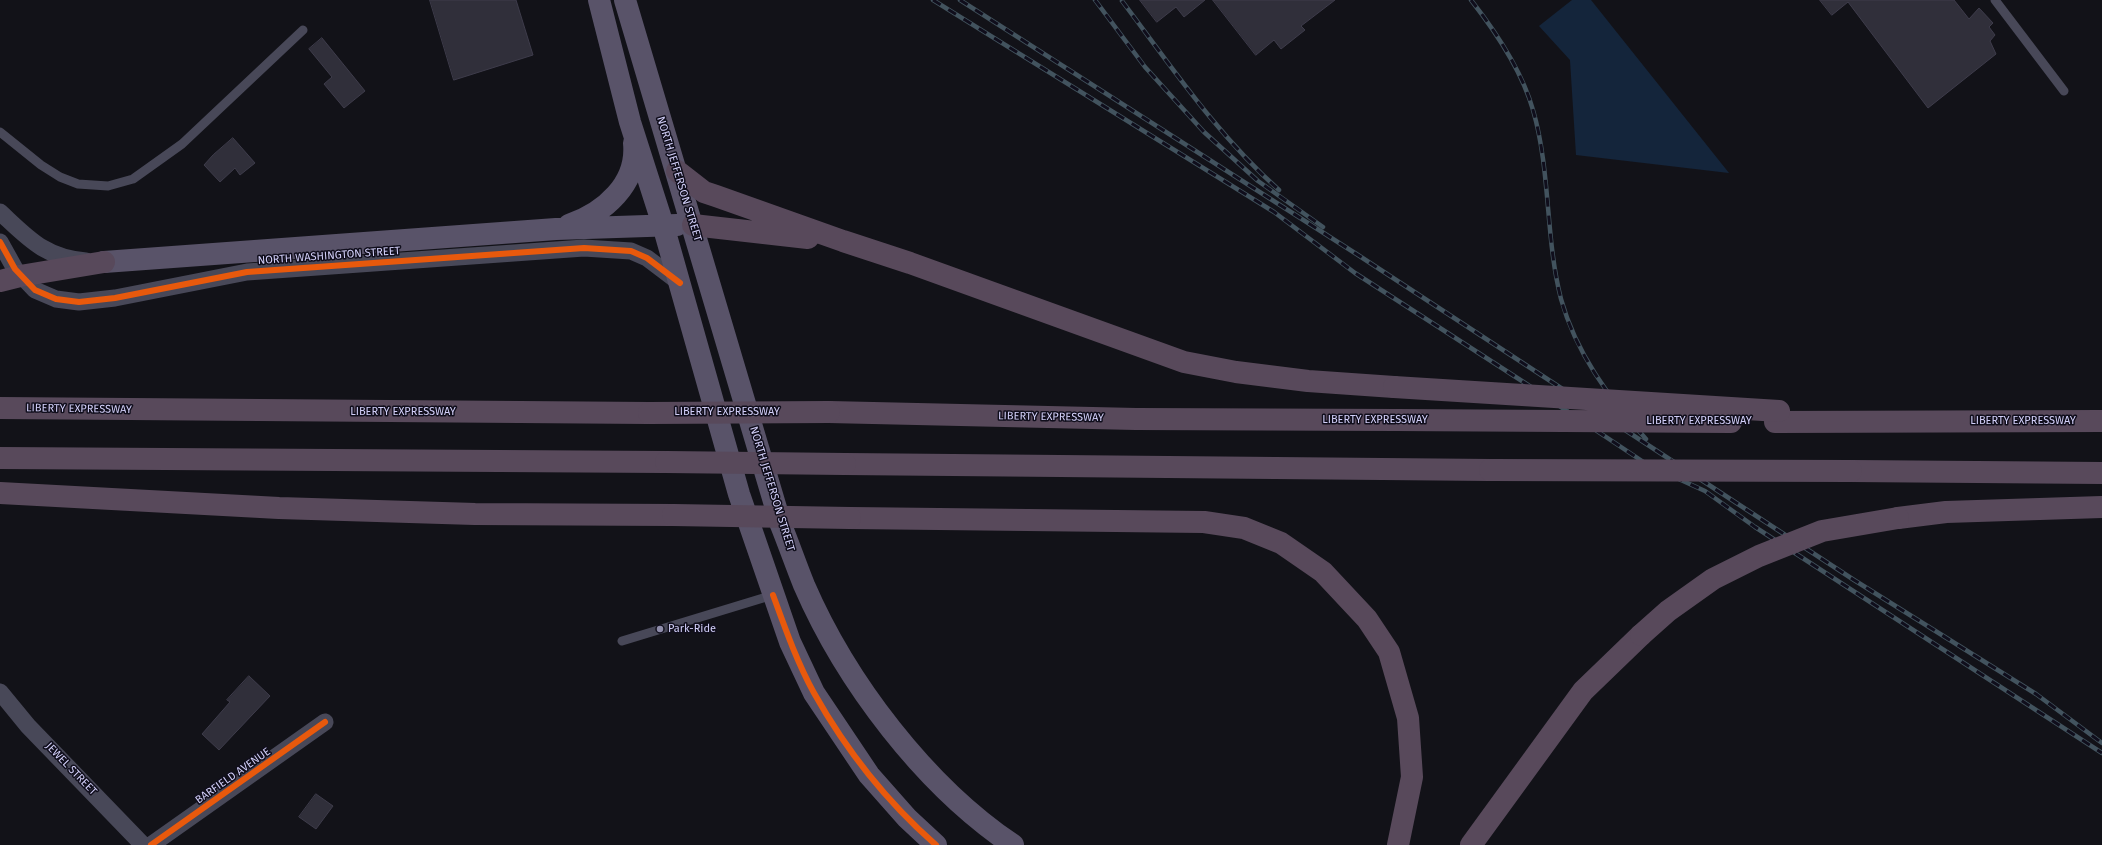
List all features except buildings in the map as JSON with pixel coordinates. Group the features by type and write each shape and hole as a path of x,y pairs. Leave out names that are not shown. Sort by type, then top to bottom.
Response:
{"highway":[{"path":"676,171 704,192 843,242 910,263 1184,362 1308,381 1394,386 1777,416"},
{"path":"692,225 843,242"},
{"path":"10,278 104,262"},
{"name":"LIBERTY EXPRESSWAY","path":"0,408 649,413 829,412 1136,419 1396,420 1777,416 1819,422 2102,421"},
{"path":"0,458 666,462 1490,470 2102,473"},
{"path":"0,492 302,509 475,514 1204,522 1244,528 1281,543 1323,572 1367,619 1389,652 1408,718 1412,777 1398,845"},
{"path":"1471,845 1583,691 1668,611 1713,579 1759,556 1822,531 1898,518 1946,512 2102,507"}],"main road":[{"path":"556,229 586,219 611,201 621,189 628,176 633,158 633,134 599,0"},
{"name":"NORTH JEFFERSON STREET","path":"625,0 781,525 804,585 822,621 864,691 908,749 954,797 1013,845"},
{"path":"630,122 663,225 740,494 790,642 814,693 834,725 869,775 887,797 936,845"},
{"path":"104,262 556,229 692,225"}],"street":[{"path":"0,212 31,241 54,255 73,260 104,262"},
{"name":"NORTH WASHINGTON STREET","path":"0,242 10,278 44,295 67,302 115,298 247,272 584,248 631,251 647,258 680,283"},
{"name":"JEWEL STREET","path":"0,692 28,726 143,845"},
{"name":"BARFIELD AVENUE","path":"151,845 326,722"}],"lane":[{"path":"1995,0 2064,91"},
{"path":"0,132 41,165 60,177 78,184 108,186 133,180 182,144 303,30"},
{"path":"622,641 773,595"}],"water":[{"path":"1572,0 1591,0 1729,173 1576,155 1570,60 1539,26"}],"railway":[{"path":"933,0 1274,212 1355,273 1648,465 1705,491 1755,527 2102,753"},
{"path":"960,0 1358,255 1854,580 2036,694 2102,743"},
{"path":"1095,0 1145,67 1204,132 1258,181 1323,227"},
{"path":"1471,0 1490,25 1515,66 1533,110 1543,157 1552,252 1561,299 1567,319 1575,338 1595,374 1619,407 1646,439"},
{"path":"1122,1 1215,124 1279,190"}],"cycle path":[{"path":"0,242 15,269 35,290 56,299 79,302 115,298 247,272 584,248 631,251 647,258 680,283"},
{"path":"773,595 802,669 826,714 854,755 884,793 936,845"},
{"path":"151,845 325,722"}],"place":[{"name":"Park-Ride","path":"660,629"}]}
